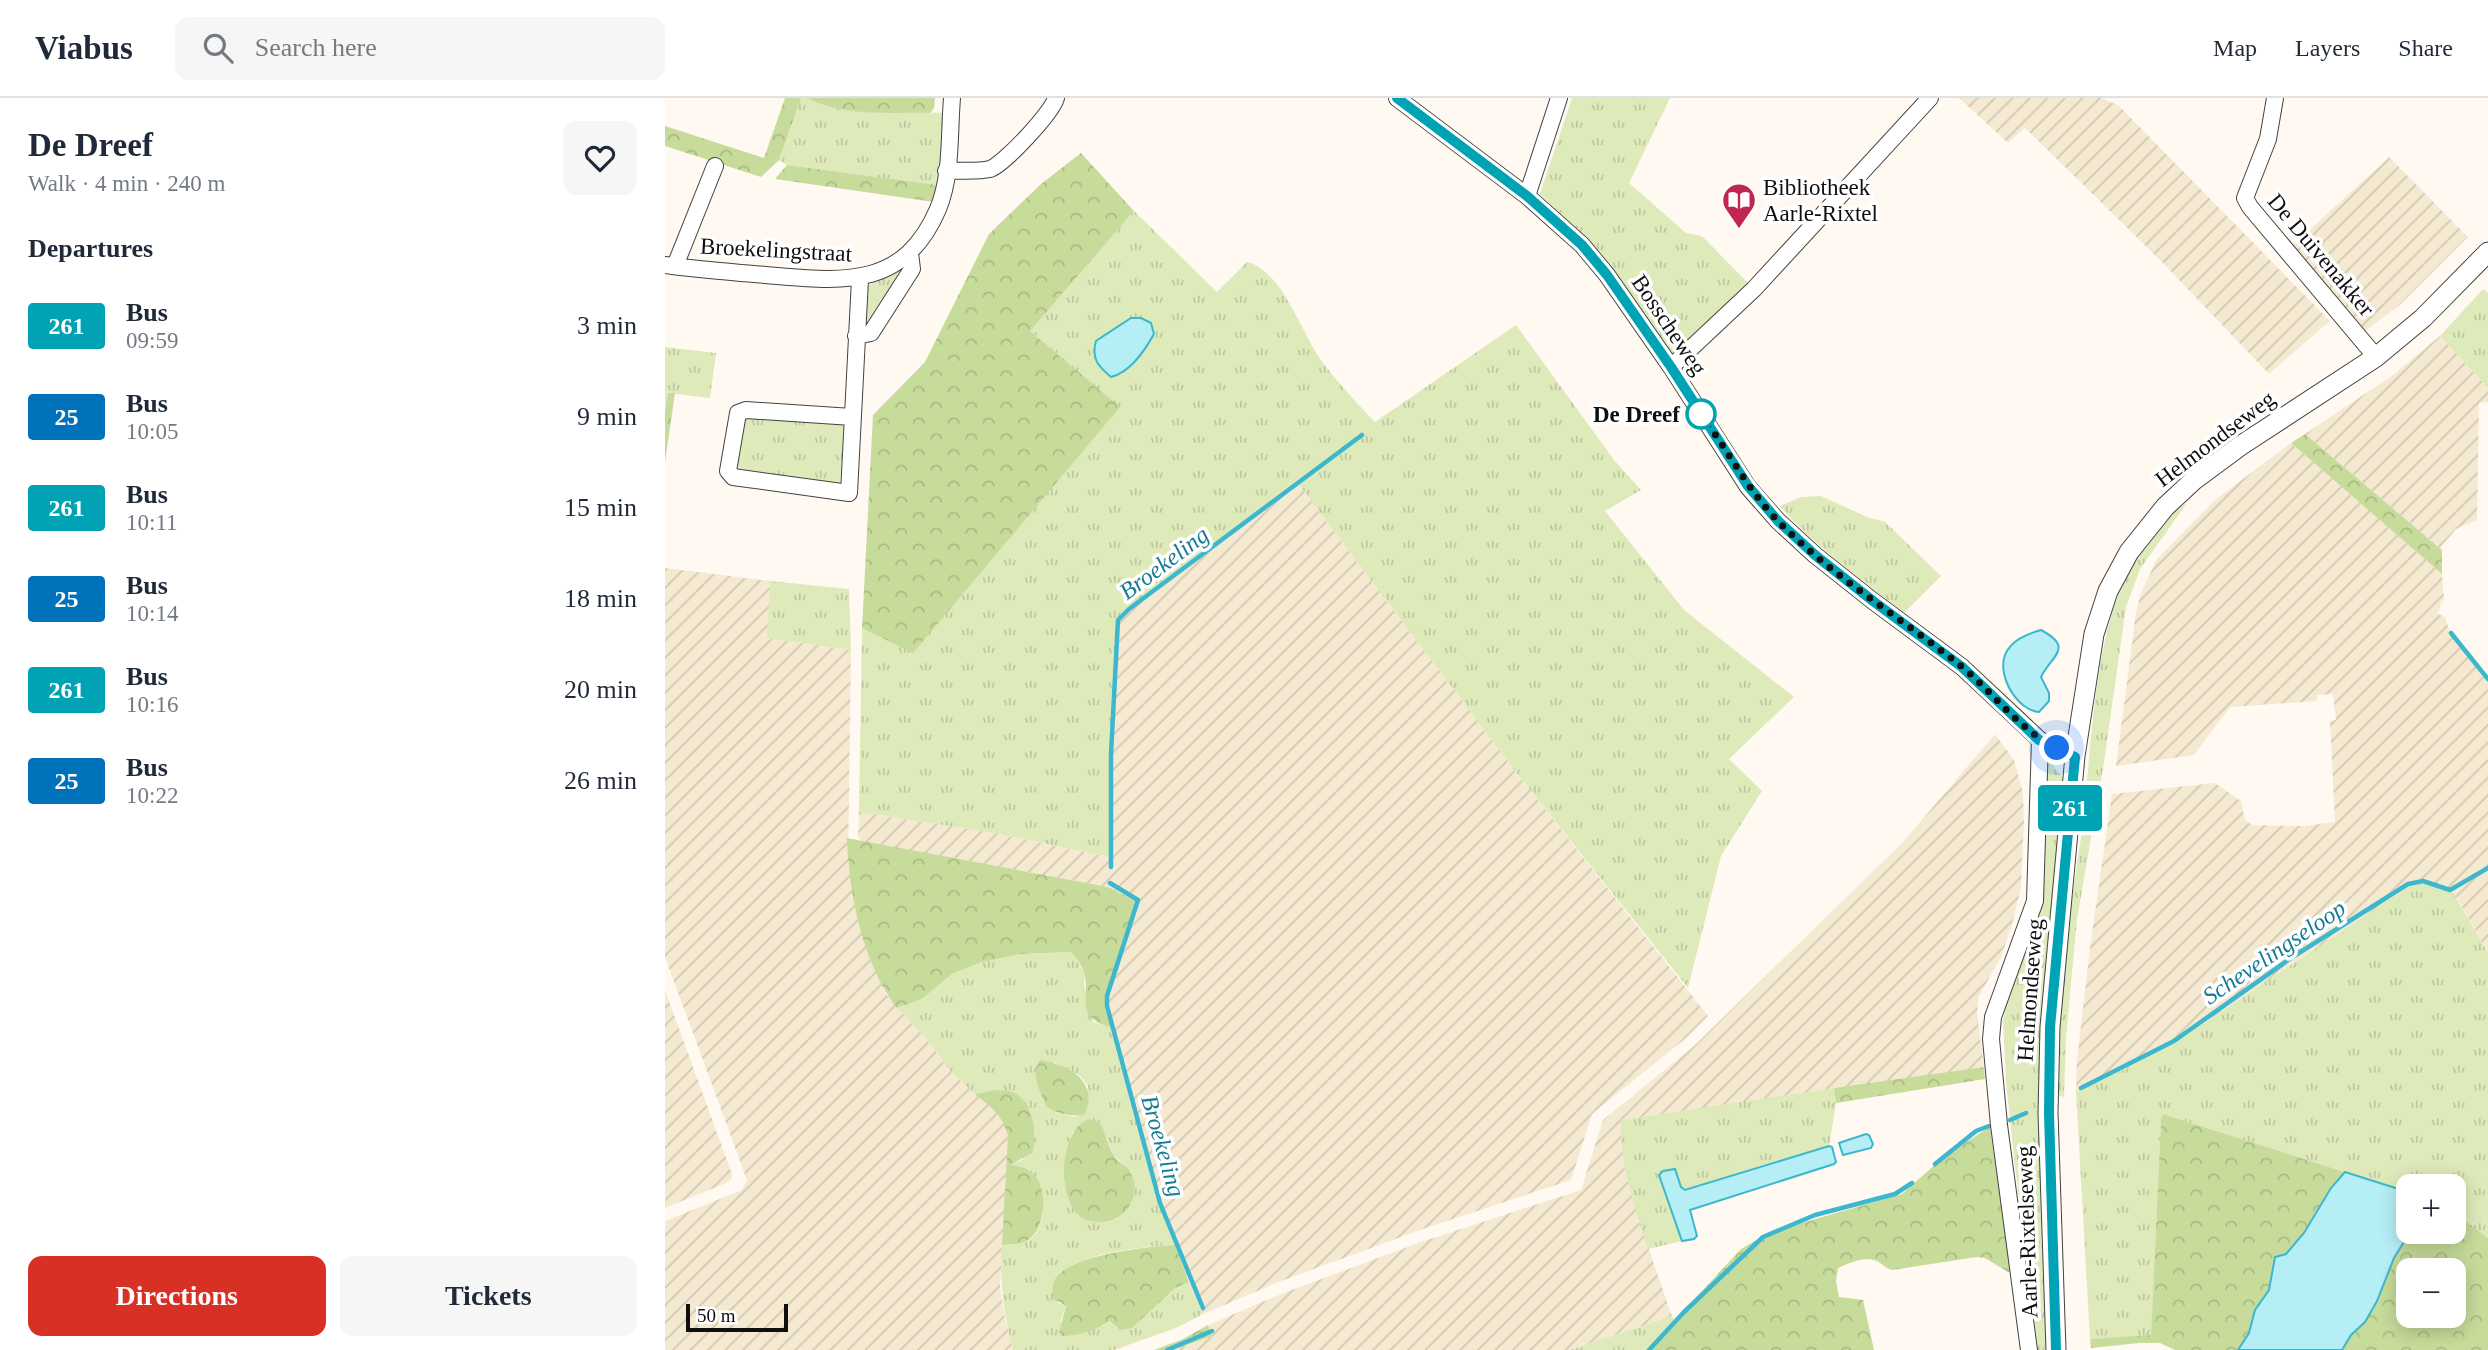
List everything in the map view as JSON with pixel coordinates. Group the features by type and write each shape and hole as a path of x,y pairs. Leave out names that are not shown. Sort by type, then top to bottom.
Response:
{"street":[{"name":"Broekelingstraat","path":"715,166 670,265 828,280 860,279 884,270 910,253 937,209 945,187 952,98"},
{"path":"946,171 991,169 1039,125 1056,98"},
{"name":"Bosscheweg","path":"1397,98 1527,196 1591,255 1671,367 1748,486 1778,521 1815,555 1962,667 2039,740 2075,757"},
{"path":"1527,196 1559,98"},
{"path":"1671,367 1754,289 1930,98"},
{"name":"De Duivenakker","path":"2275,98 2268,139 2245,198 2376,357"},
{"name":"Helmondseweg","path":"2049,1113 2050,1027 2075,757 2094,634 2108,591 2129,552 2165,507 2195,480 2240,446 2376,357 2423,318 2488,252"},
{"name":"Broekelingstraat","path":"856,336 871,333 912,268 910,253"},
{"path":"852,417 746,410 738,413 728,471 733,477 849,493 860,279"},
{"name":"Helmondseweg","path":"1999,1125 1991,1039 1993,1017 2035,901 2039,740"},
{"name":"Aarle-Rixtelseweg","path":"2049,1113 2056,1350"},
{"name":"Aarle-Rixtelseweg","path":"1999,1125 2029,1350"}],"shaded area":[{"path":"1959,98 2101,98 2118,105 2330,321 2269,374 2161,261 2025,128 2008,143"},
{"path":"2389,157 2468,237 2400,305 2364,332 2291,247"},
{"path":"2440,336 2488,388 2488,402 2479,403 2477,520 2456,529 2440,548 2305,434 2393,375"},
{"path":"2291,443 2442,574 2444,601 2438,614 2445,617 2450,633 2488,680 2488,953 2453,891 2448,892 2420,882 2414,884 2189,1033 2127,1068 2076,1091 2077,1059 2091,940 2112,794 2215,783 2241,801 2245,820 2252,825 2304,826 2335,822 2330,721 2336,720 2333,694 2317,695 2317,701 2230,707 2194,755 2116,766 2136,612 2141,593 2157,559 2215,500"},
{"path":"1297,482 1512,767 1708,1016 1686,1038 1592,1114 1571,1180 1420,1230 1276,1283 1203,1314 1158,1194 1105,1008 1105,999 1137,901 1108,887 861,841 858,836 859,812 994,833 1110,857 1110,752 1117,619"},
{"path":"665,568 770,581 768,638 851,650 848,865 857,916 885,993 925,1037 951,1072 1003,1119 1008,1136 1008,1157 1000,1286 1013,1350 665,1350 665,1221 742,1190 747,1180 665,957"},
{"path":"1995,734 2014,760 2023,793 2024,821 2021,887 2012,925 2001,957 1979,996 1977,1013 1984,1067 1621,1120 1639,1221 1672,1316 1570,1350 1172,1350 1212,1336 1208,1325 1281,1294 1424,1241 1581,1190 1603,1120 1694,1046 1904,841"},
{"path":"665,990 732,1179 665,1208"}],"green space":[{"path":"785,98 801,98 779,160 761,177 665,146 665,126 764,158"},
{"path":"801,98 843,110 946,113 938,185 787,165 779,160"},
{"path":"807,98 935,98 934,108 930,113 883,113 836,108"},
{"path":"1572,98 1670,98 1629,183 1686,233 1702,236 1748,283 1674,360 1584,236 1540,194"},
{"path":"1081,153 1134,211 1030,331 1120,407 913,653 862,628 873,415 925,362 989,234 1041,184"},
{"path":"787,165 938,185 934,202 775,179"},
{"path":"1134,211 1217,292 1247,262 1259,267 1271,277 1281,289 1321,360 1375,422 1516,325 1614,460 1641,490 1605,511 1684,610 1794,697 1729,759 1762,791 1721,856 1688,988 1512,767 1297,482 1117,619 1110,752 1110,857 994,833 859,812 862,628 913,652 1119,407 1030,331","holes":["1131,318 1093,356 1096,341"]},
{"path":"915,259 917,274 876,341 864,340 867,286"},
{"path":"2483,289 2488,293 2488,388 2440,336"},
{"path":"665,347 716,353 710,398 669,393 665,412"},
{"path":"668,393 675,393 665,462 665,412"},
{"path":"749,417 841,422 845,427 840,483 834,485 740,469 737,466 742,422"},
{"path":"2305,434 2442,550 2442,574 2291,443"},
{"path":"1821,496 1867,517 1885,522 1941,576 1904,613 1824,549 1780,506 1801,497"},
{"path":"2187,503 2140,569 2126,607 2104,762 2077,919 2066,1038 2064,1097 2057,1095 2063,976 2098,676 2110,621 2129,569 2155,531"},
{"path":"770,581 849,589 851,650 767,638"},
{"path":"2045,763 2051,763 2064,779 2052,1350 2038,1350 2014,1157 2003,1021 2008,992 2027,950 2034,919"},
{"path":"847,838 1108,887 1137,901 1105,999 1111,1028 1100,1024 1088,1014 1084,973 1071,952 1021,954 982,962 952,974 922,999 897,1008 875,971 860,927 850,881"},
{"path":"2420,882 2452,891 2488,953 2488,1238 2466,1221 2466,1174 2396,1174 2396,1188 2163,1114 2151,1336 2090,1339 2076,1091 2127,1068 2189,1033 2413,884"},
{"path":"1072,952 1085,974 1084,984 1093,1022 1111,1028 1175,1245 1099,1255 1060,1272 1058,1303 1066,1306 1060,1322 1103,1326 1110,1321 1117,1328 1156,1304 1175,1288 1189,1282 1203,1314 1176,1328 1114,1350 1013,1350 1003,1298 1002,1245 1023,1243 1036,1234 1043,1206 1039,1186 1029,1170 1008,1165 1022,1160 1035,1132 995,1090 975,1094 951,1072 925,1037 897,1008 922,999 952,974 982,962 1021,954","holes":["1054,1062 1080,1076 1088,1086 1084,1114 1073,1117 1057,1113","1100,1123 1113,1154 1127,1168 1132,1202 1116,1219 1069,1198 1067,1189 1066,1156 1073,1131"]},
{"path":"1040,1060 1071,1070 1085,1084 1088,1103 1084,1115 1074,1116 1047,1107 1036,1078"},
{"path":"1984,1067 1985,1079 1836,1103 1834,1088"},
{"path":"1834,1088 1836,1103 1829,1146 1685,1190 1659,1175 1682,1241 1648,1249 1625,1170 1621,1120"},
{"path":"995,1090 1010,1091 1019,1096 1029,1110 1034,1128 1032,1153 1010,1165 1026,1169 1036,1177 1043,1195 1042,1216 1034,1234 1019,1244 1002,1245 1008,1136 992,1108 975,1094"},
{"path":"2163,1114 2345,1172 2331,1188 2304,1233 2286,1254 2275,1257 2269,1290 2255,1310 2249,1333 2238,1350 2175,1350 2160,1343 2091,1348 2090,1339 2151,1335"},
{"path":"1089,1119 1100,1123 1113,1153 1129,1170 1133,1179 1134,1193 1129,1206 1119,1217 1108,1221 1084,1219 1073,1208 1067,1195 1064,1165 1067,1150 1079,1125"},
{"path":"1990,1127 2011,1271 2008,1272 1985,1258 1977,1257 1892,1270 1877,1261 1867,1259 1838,1268 1836,1281 1839,1297 1863,1300 1874,1350 1647,1350 1741,1249 1770,1232 1902,1194 1947,1154"},
{"path":"2466,1221 2488,1238 2488,1350 2342,1350 2351,1335 2365,1322 2377,1301 2394,1258 2403,1244 2466,1244"},
{"path":"1175,1245 1189,1282 1175,1288 1132,1328 1120,1330 1110,1321 1087,1332 1062,1336 1059,1332 1066,1306 1053,1298 1054,1282 1060,1273 1097,1256"},
{"path":"1672,1316 1674,1321 1647,1350 1570,1350"},
{"path":"1208,1325 1212,1336 1172,1350 1154,1350 1181,1340"}],"water":[{"path":"1131,318 1141,318 1151,323 1154,334 1131,365 1111,377 1097,362 1094,353 1096,341"},
{"path":"2041,630 2051,636 2059,647 2041,677 2049,693 2049,701 2039,712 2031,710 2016,699 2006,682 2003,663 2005,655 2015,642"},
{"path":"1866,1134 1873,1144 1871,1148 1843,1155 1839,1143"},
{"path":"1832,1147 1836,1162 1834,1164 1690,1210 1697,1236 1682,1241 1659,1175 1663,1171 1675,1169 1681,1187 1685,1190"},
{"path":"2345,1172 2396,1188 2396,1244 2403,1244 2365,1322 2351,1335 2342,1350 2238,1350 2249,1333 2255,1310 2269,1290 2275,1257 2286,1254 2304,1233 2331,1188"}],"waterway":[{"name":"Broekeling","path":"1111,867 1111,754 1118,620 1129,609 1362,435"},
{"name":"Schevelingseloop","path":"2451,633 2488,679"},
{"name":"Schevelingseloop","path":"2081,1088 2174,1041 2291,958 2408,884 2423,881 2450,890 2488,868"},
{"name":"Broekeling","path":"1110,883 1138,900 1107,996 1107,1006 1160,1203 1203,1308"},
{"name":"Schevelingseloop","path":"2010,1120 2026,1113"},
{"name":"Schevelingseloop","path":"1935,1164 1976,1131 1989,1126"},
{"name":"Schevelingseloop","path":"1649,1350 1684,1312 1763,1237 1815,1215 1895,1194 1912,1183"},
{"name":"Broekeling","path":"1167,1350 1212,1331"}],"bus line":[{"name":"261","path":"1397,98 1527,196 1582,245 1607,275 1671,367 1748,486 1778,521 1815,555 1962,667 2039,740 2075,757 2050,1027 2049,1113 2056,1350"}],"place":[{"name":"Bibliotheek Aarle-Rixtel","path":"1739,230"},
{"name":"De Dreef","path":"1701,414"}],"route":[{"path":"1701,414 1748,486 1778,521 1815,555 1962,667 2039,740 2057,748"}]}
